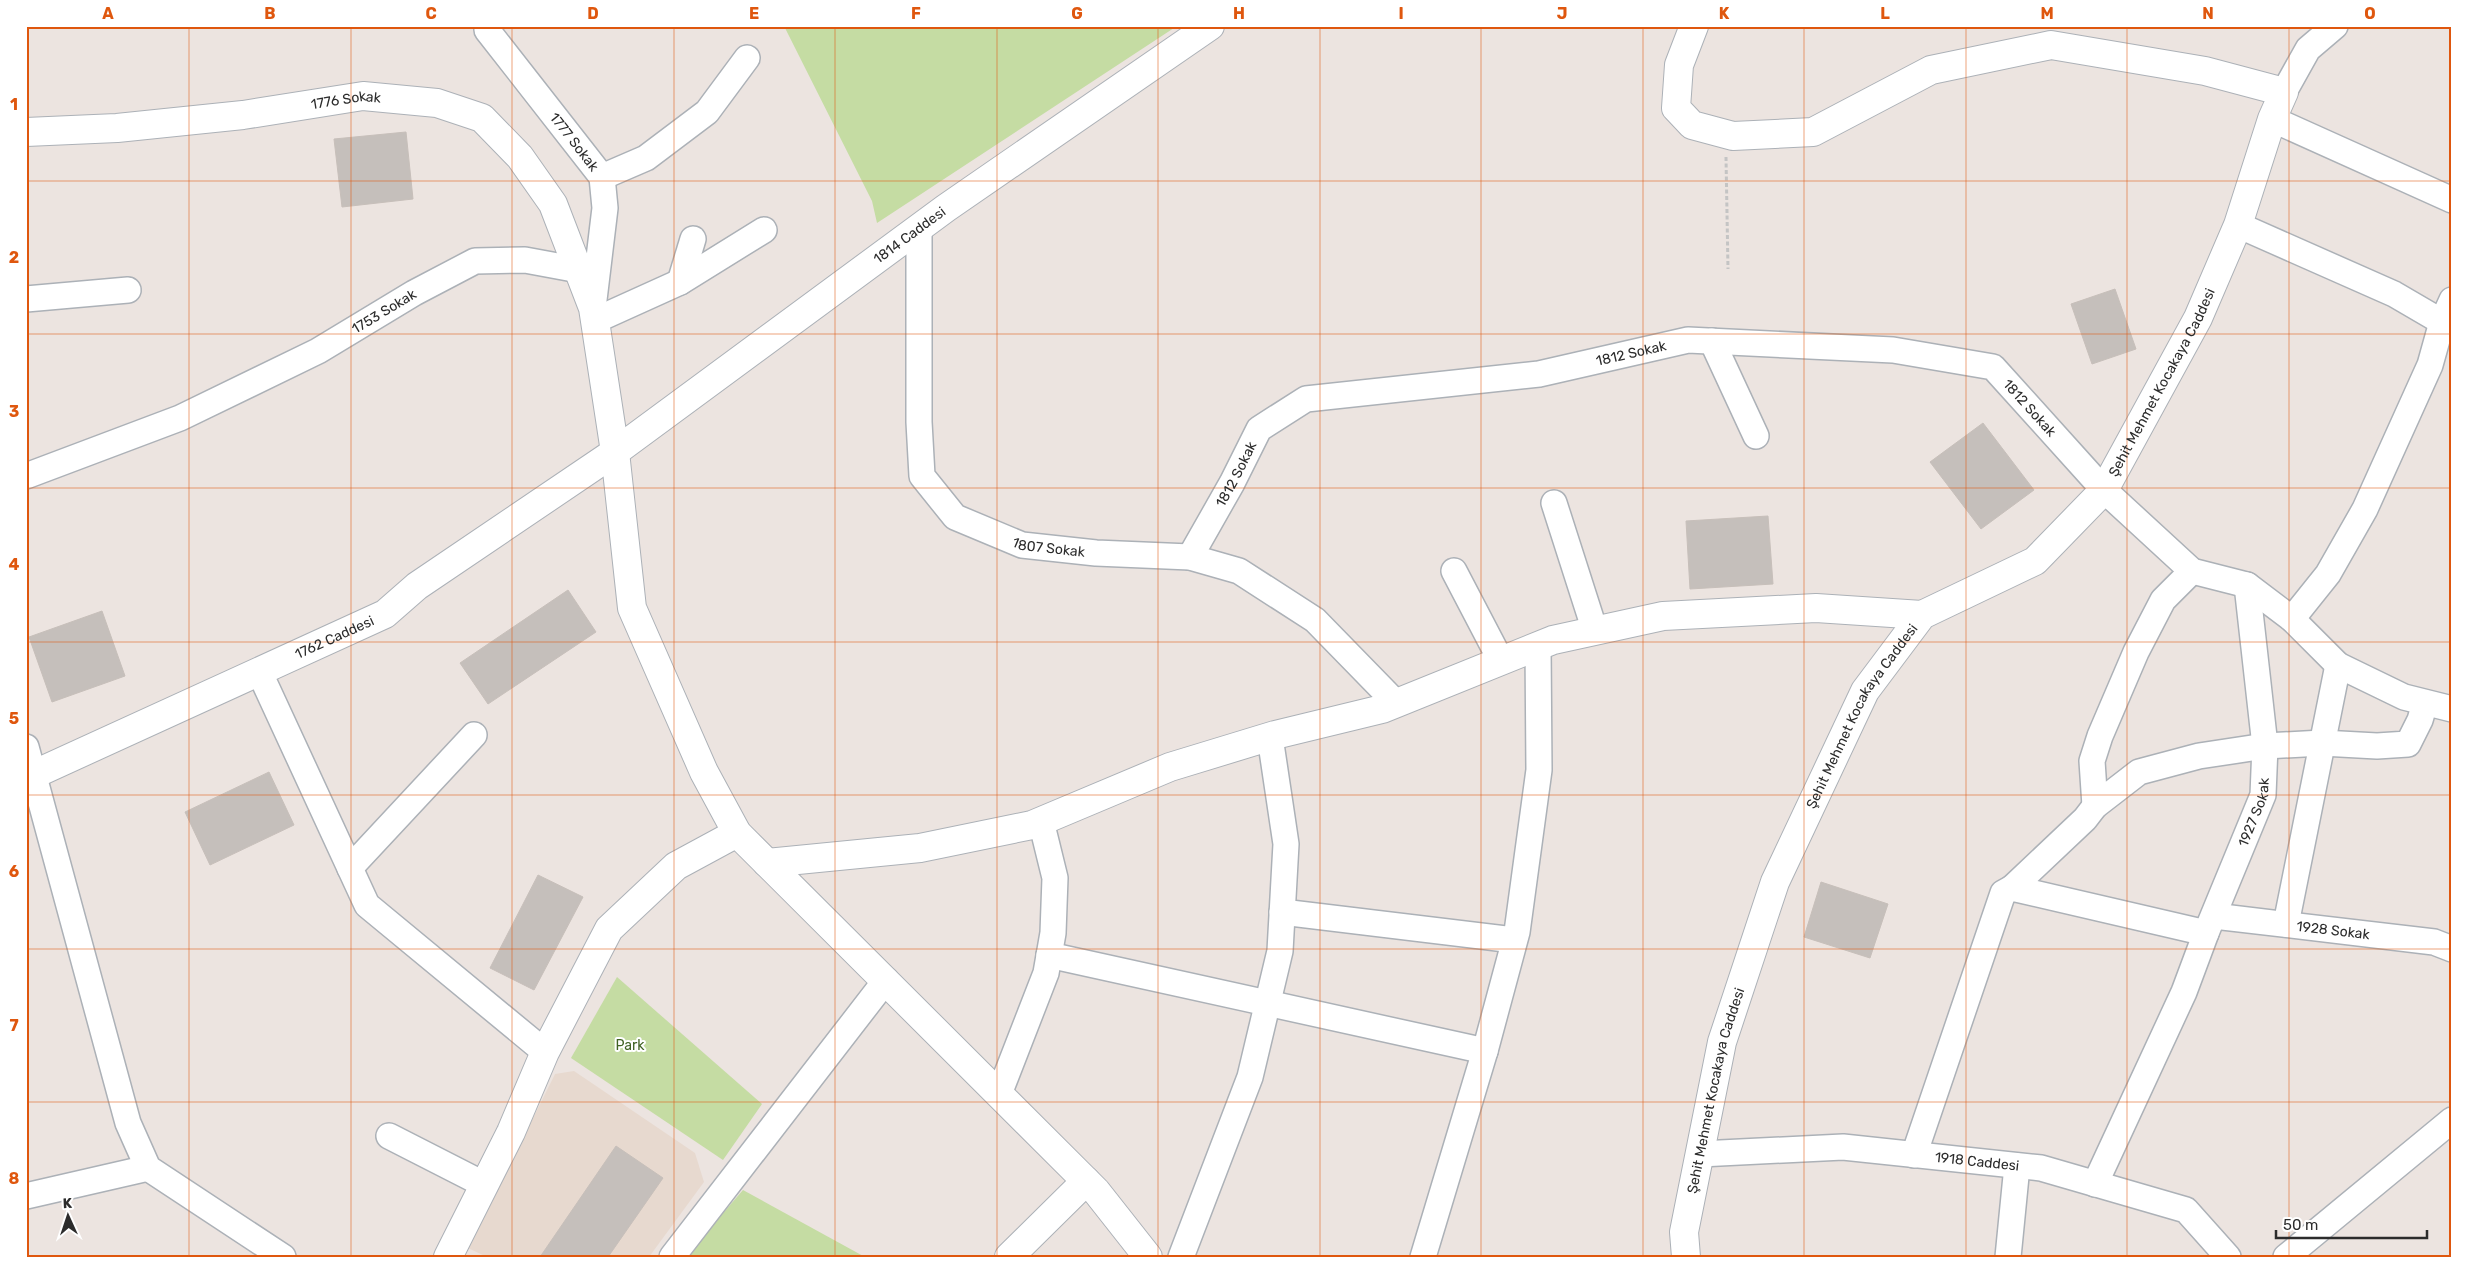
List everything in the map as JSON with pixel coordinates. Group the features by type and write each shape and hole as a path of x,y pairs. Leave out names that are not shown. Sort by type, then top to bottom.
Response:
{"street":[{"name":"1777 Sokak","path":"487,26 487,30 602,177 605,208 594,314"},
{"name":"1814 Caddesi","path":"615,452 919,228 1210,26"},
{"path":"1694,26 1679,65 1676,108 1692,125 1733,136 1813,132 1932,70 2051,45 2205,71 2284,92 2308,49 2335,26"},
{"path":"602,177 646,158 707,112 747,58"},
{"name":"Şehit Mehmet Kocakaya Caddesi","path":"1686,1257 1684,1232 1722,1042 1775,882 1865,691 1922,614 2035,561 2104,490 2198,318 2238,225 2272,119 2284,92"},
{"name":"1776 Sokak","path":"26,132 117,128 243,115 363,96 437,103 482,118 520,157 553,204 579,270"},
{"path":"2272,119 2452,200"},
{"path":"2238,225 2394,294 2447,311 2430,365 2366,509 2328,574 2292,619"},
{"name":"1807 Sokak","path":"919,228 919,422 922,476 955,517 1022,544 1096,553 1190,557 1239,571 1315,620 1396,704"},
{"path":"594,314 680,282 764,230"},
{"path":"680,282 693,239"},
{"name":"1753 Sokak","path":"26,476 180,418 318,351 414,293 475,261 525,260 579,270"},
{"path":"579,270 594,314 615,452 632,608 704,772 737,833 1086,1181 1148,1257"},
{"path":"26,298 128,290"},
{"name":"1812 Sokak","path":"1190,557 1232,483 1259,429 1306,399 1539,374 1688,340 1893,350 1993,367 2104,490"},
{"path":"1712,341 1756,436"},
{"name":"1762 Caddesi","path":"31,776 384,614 417,586 615,452"},
{"path":"2104,490 2192,571 2248,585 2292,619 2338,665 2404,697 2452,709"},
{"path":"1554,503 1595,631"},
{"path":"1454,571 1501,661"},
{"path":"2096,806 2092,761 2100,736 2136,652 2163,600 2192,571"},
{"name":"1927 Sokak","path":"2095,1184 2184,992 2263,795 2265,746 2248,585"},
{"path":"767,863 920,848 1032,825 1170,767 1270,737 1382,709 1554,640 1663,616 1816,608 1922,614"},
{"path":"1423,1257 1485,1051 1514,940 1539,770 1538,646"},
{"path":"2286,924 2338,665"},
{"path":"259,671 367,905 545,1052"},
{"path":"1914,1154 2003,893 2012,888 2085,819 2096,806 2139,772 2199,756 2265,746 2322,743 2377,746 2408,744 2420,720 2425,703"},
{"path":"350,868 474,735"},
{"path":"1181,1257 1250,1077 1280,950 1286,844 1270,737"},
{"path":"26,747 31,776 128,1123 148,1168 283,1257"},
{"path":"998,1094 1046,973 1054,933 1055,878 1041,821"},
{"path":"448,1257 511,1132 545,1052 609,929 676,866 737,833"},
{"name":"1928 Sokak","path":"2012,888 2210,924 2286,924 2450,945"},
{"path":"1282,912 1514,940"},
{"path":"1049,955 1485,1051"},
{"path":"672,1257 886,980"},
{"path":"2286,1257 2452,1120"},
{"path":"389,1136 484,1185"},
{"name":"1918 Caddesi","path":"1700,1154 1843,1147 2041,1168 2186,1210 2228,1257"},
{"path":"2008,1257 2018,1166"},
{"path":"26,1196 148,1168"},
{"path":"1009,1257 1086,1181"}],"path":[{"path":"1725,134 1728,269"}],"shaded area":[{"path":"574,1071 695,1153 704,1182 649,1257 487,1257 468,1248 555,1074"}],"green space":[{"path":"784,26 1177,26 877,223 872,201"},
{"name":"Park","path":"617,977 762,1104 723,1160 571,1058"},
{"path":"743,1190 865,1257 685,1257"}],"building":[{"path":"406,132 413,199 342,207 334,139"},
{"path":"2115,289 2136,349 2092,364 2071,304"},
{"path":"1983,423 2034,490 1981,529 1930,462"},
{"path":"1768,516 1773,584 1690,589 1686,521"},
{"path":"568,590 596,632 488,704 460,663"},
{"path":"102,611 125,676 52,702 29,637"},
{"path":"269,772 294,825 210,865 185,812"},
{"path":"538,875 583,897 534,990 490,968"},
{"path":"1821,882 1888,904 1870,958 1804,937"},
{"path":"616,1146 663,1178 608,1257 540,1257"}]}
